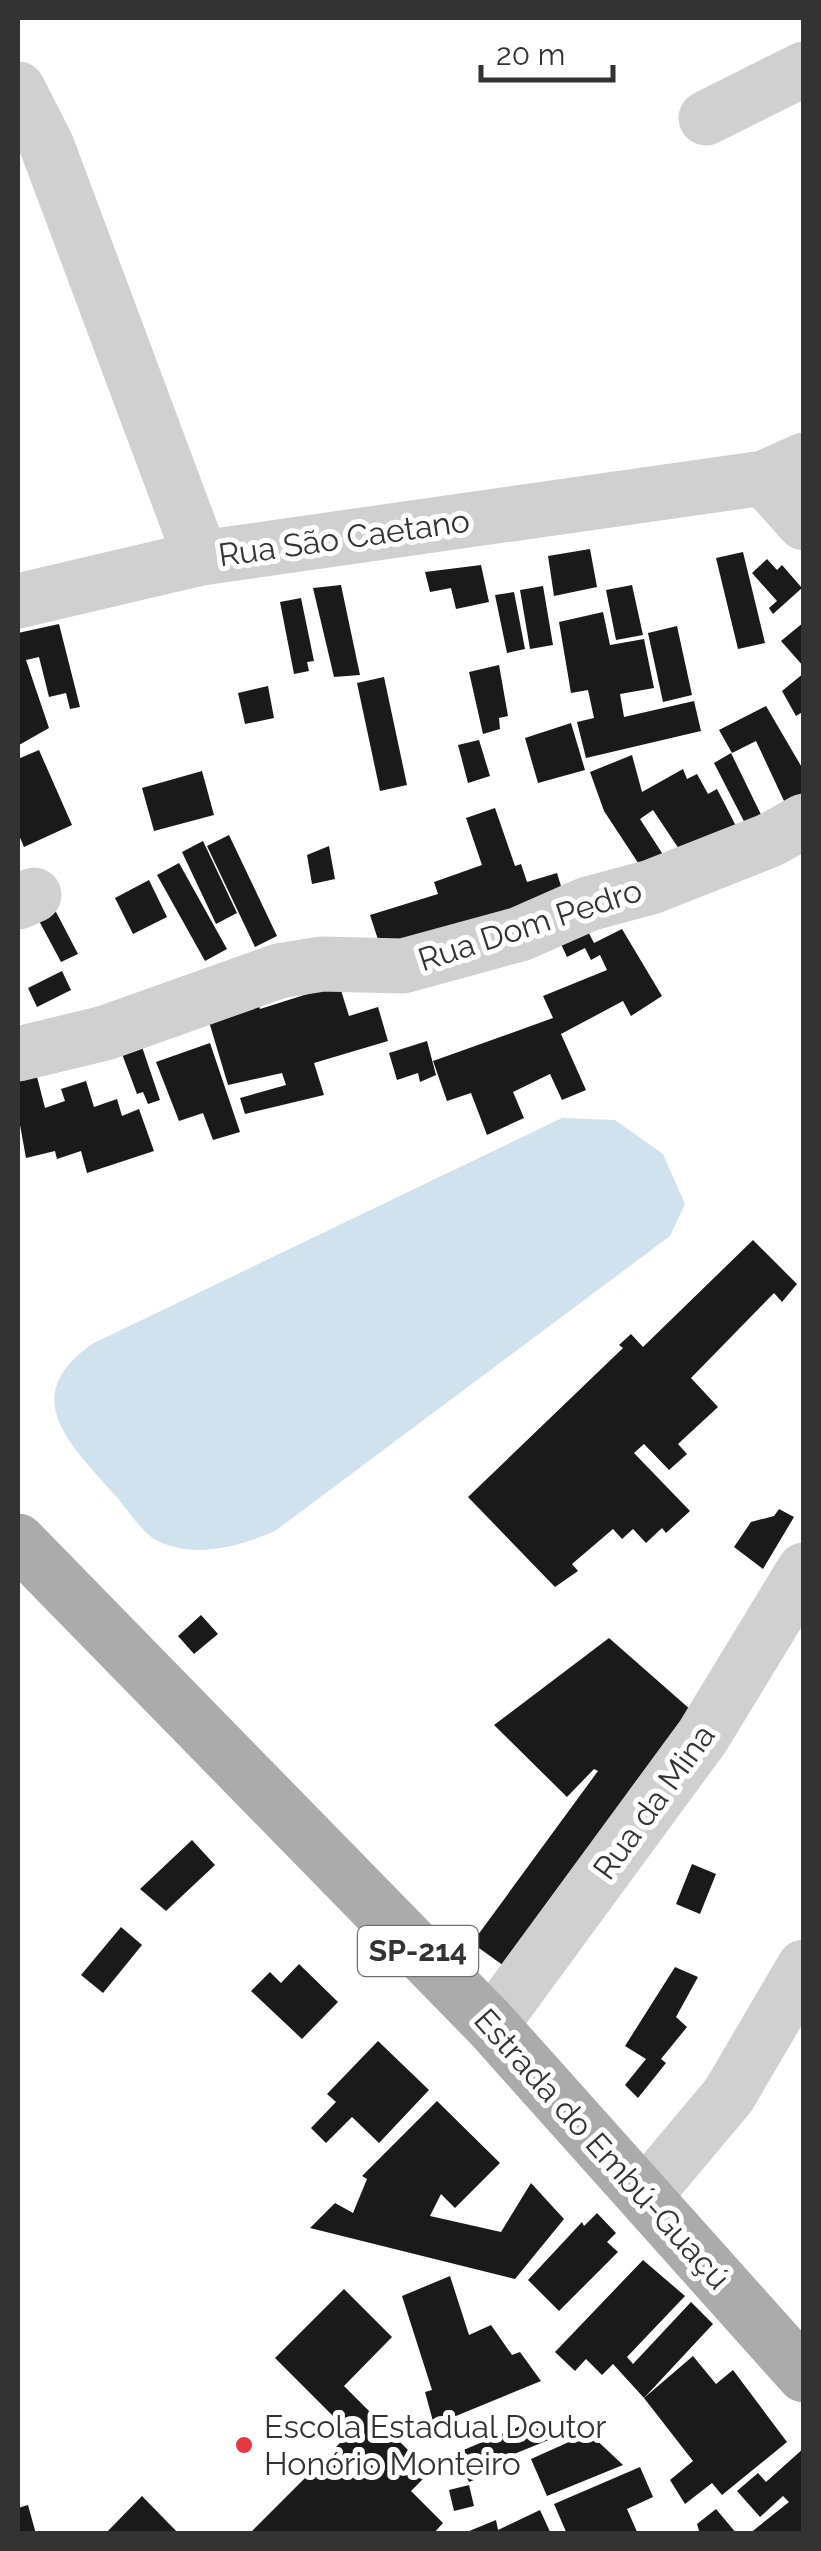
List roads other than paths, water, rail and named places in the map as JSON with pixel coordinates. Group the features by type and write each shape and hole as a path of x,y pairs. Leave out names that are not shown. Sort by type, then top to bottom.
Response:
{"main road":[{"name":"Estrada do Embú-Guaçú","path":"18,1541 491,2025 804,2375"}],"street":[{"path":"706,118 804,69"},
{"name":"Rua São Caetano","path":"18,89 47,146 201,558 784,469"},
{"path":"784,469 804,523"},
{"path":"18,601 201,558"},
{"name":"Rua Dom Pedro","path":"18,1054 105,1032 279,971 322,964 403,966 520,934 588,904 650,887 770,840 804,821"},
{"name":"Rua da Mina","path":"491,2025 703,1736 804,1570"},
{"path":"646,2194 729,2095 804,1966"}],"water":[{"path":"562,1118 615,1120 663,1154 685,1204 670,1236 275,1531 217,1549 186,1549 156,1540 68,1439 54,1402 58,1383 70,1364 92,1344"}],"place":[{"name":"Escola Estadual Doutor Honório Monteiro","path":"244,2445"}]}
